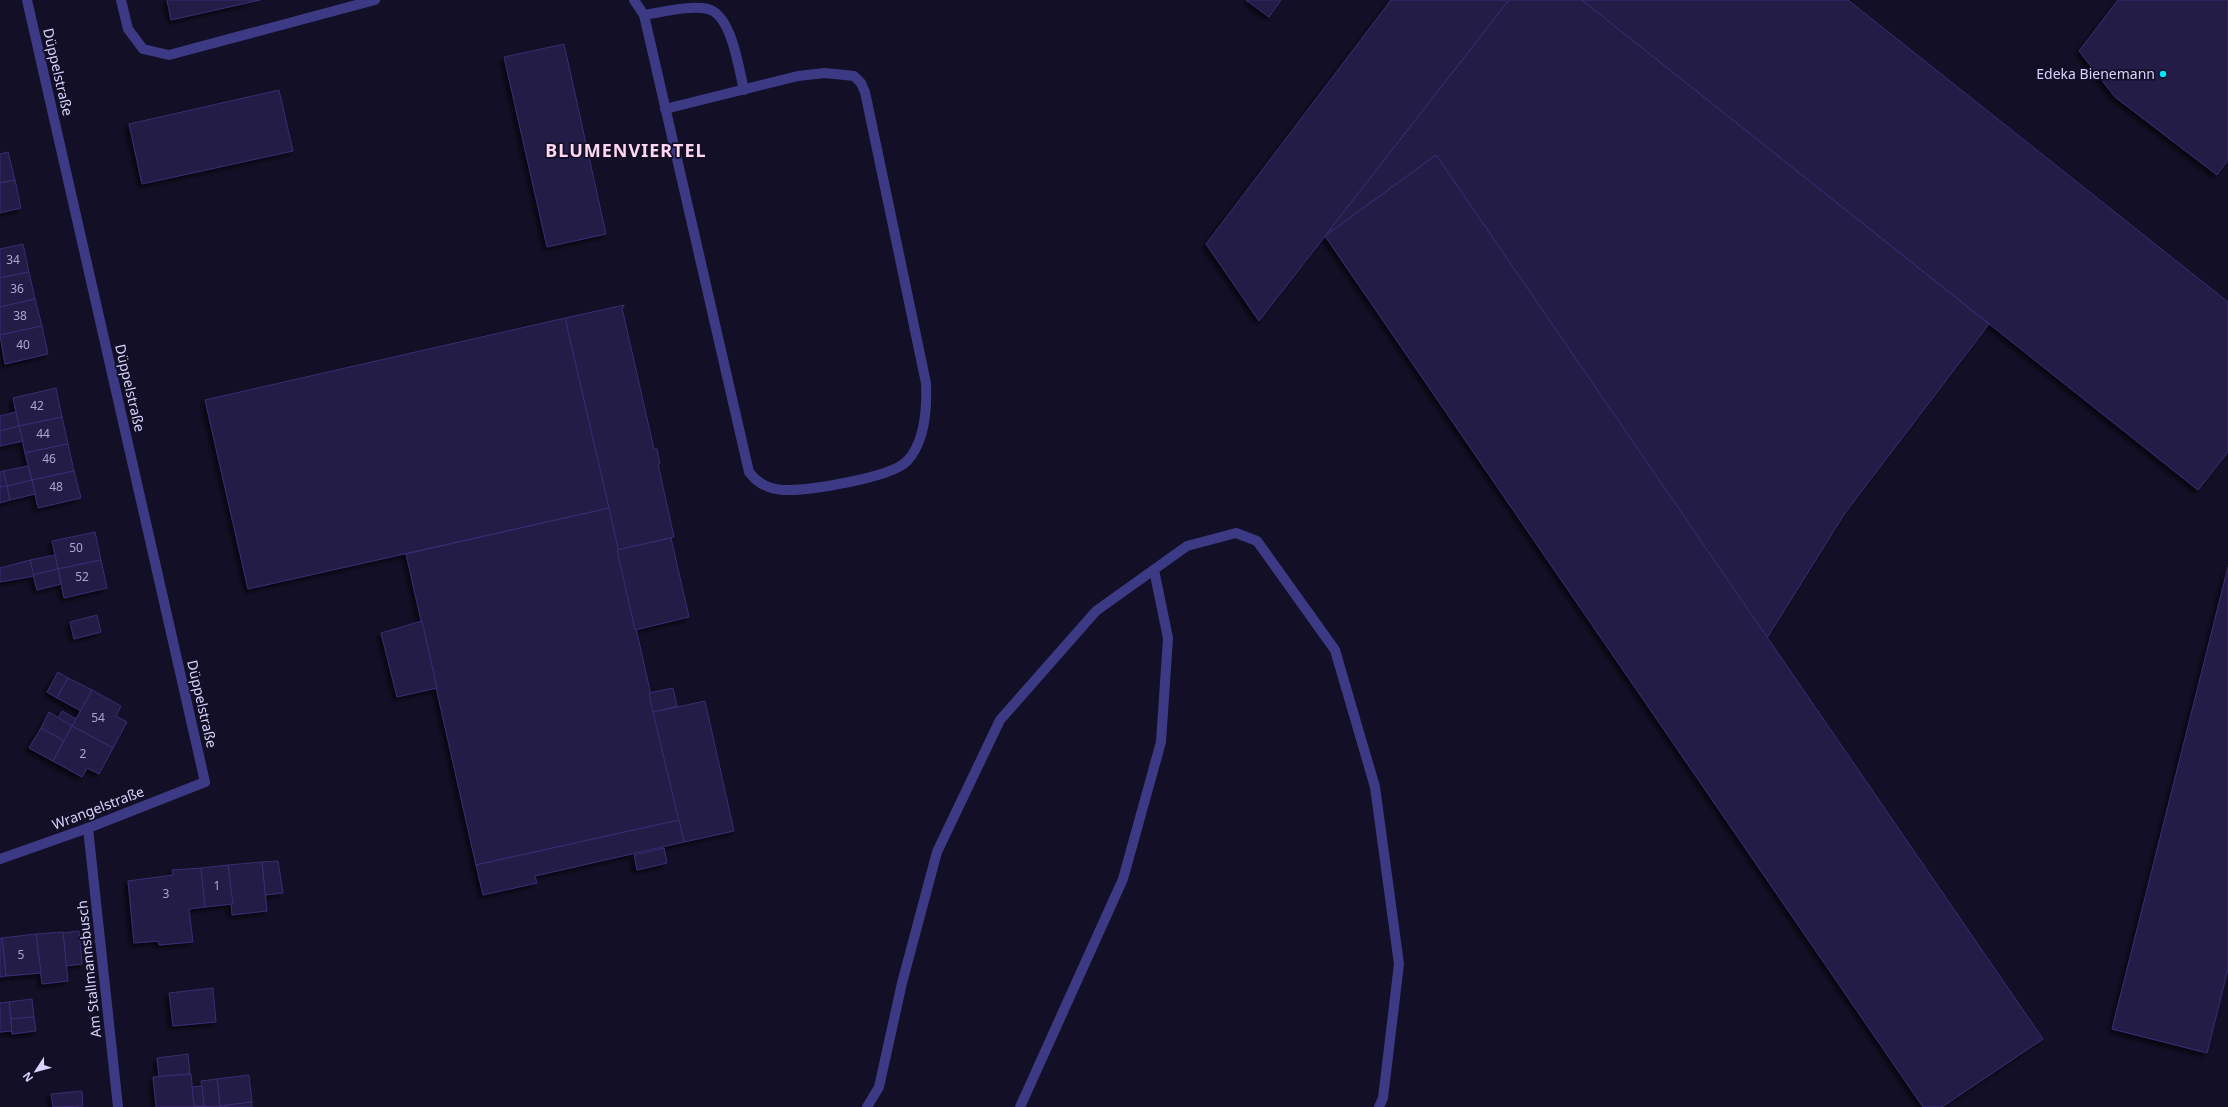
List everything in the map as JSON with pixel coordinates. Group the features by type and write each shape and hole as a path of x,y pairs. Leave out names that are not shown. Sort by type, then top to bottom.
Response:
{"street":[{"name":"Düppelstraße","path":"27,0 205,782"},
{"path":"121,0 128,29 143,49 169,55 375,0"},
{"path":"634,0 644,15 665,108 749,472 762,485 782,490 880,476 896,470 908,461 925,422 926,383 863,88 854,76 825,73 798,76 665,108"},
{"path":"644,15 703,8 718,15 725,24 733,43 744,90"},
{"path":"867,1107 879,1087 902,983 937,852 1000,720 1096,610 1187,546 1236,533 1257,541 1335,650 1375,787 1400,964 1383,1098 1379,1107"},
{"path":"1020,1107 1123,879 1161,742 1168,638 1154,570"},
{"name":"Wrangelstraße","path":"0,859 88,828 205,782"},
{"name":"Am Stallmannsbusch","path":"88,828 118,1107"}],"building":[{"path":"167,0 260,0 171,20"},
{"path":"1246,0 1281,0 1269,17"},
{"path":"1391,0 1509,0 1259,321 1206,244"},
{"path":"1509,0 1582,0 1989,324 1845,513 1767,638 1436,155 1325,236"},
{"path":"1582,0 1848,0 2228,302 2228,452 2198,490"},
{"name":"Edeka Bienemann","path":"2118,0 2228,0 2228,160 2217,175 2115,97 2079,51"},
{"path":"564,44 606,234 547,247 504,57"},
{"path":"279,90 293,151 142,184 129,124"},
{"path":"8,152 15,180 0,183 0,154"},
{"path":"1436,155 2043,1039 1942,1107 1923,1107 1325,236"},
{"path":"15,180 21,208 0,213 0,183"},
{"path":"23,244 29,272 0,278 0,249"},
{"path":"29,272 35,299 0,307 0,278"},
{"path":"35,299 42,326 0,335 0,307"},
{"path":"624,305 622,308 654,449 657,449 660,464 658,464 674,537 618,550 565,318"},
{"path":"565,318 609,508 248,589 205,400"},
{"path":"42,326 48,354 5,364 0,335"},
{"path":"56,388 62,417 19,426 13,398"},
{"path":"16,412 19,426 0,431 0,416"},
{"path":"62,417 68,444 25,453 19,426"},
{"path":"19,426 23,441 0,446 0,431"},
{"path":"68,444 74,471 32,480 25,453"},
{"path":"28,466 32,480 7,486 3,471"},
{"path":"3,471 7,486 0,487 0,472"},
{"path":"74,471 81,498 38,508 32,480"},
{"path":"32,480 35,494 10,500 7,486"},
{"path":"7,486 10,500 0,503 0,487"},
{"path":"609,508 679,820 476,865 406,554"},
{"path":"95,532 101,560 58,569 52,541"},
{"path":"671,538 689,617 635,630 617,550"},
{"path":"55,555 58,569 33,575 30,560"},
{"path":"30,560 34,576 0,582 0,568"},
{"path":"101,560 107,588 64,598 58,569"},
{"path":"2228,567 2228,969 2207,1053 2112,1029"},
{"path":"58,569 61,584 37,590 33,575"},
{"path":"97,615 101,632 74,639 70,622"},
{"path":"422,621 437,688 397,697 381,633"},
{"path":"58,672 68,678 57,698 47,692"},
{"path":"68,678 92,690 81,711 57,698"},
{"path":"673,688 677,706 653,712 649,693"},
{"path":"92,690 121,706 116,716 127,722 113,748 72,726"},
{"path":"705,701 734,831 684,842 653,712"},
{"path":"62,711 76,719 72,726 58,718"},
{"path":"49,712 72,726 64,741 41,728"},
{"path":"72,726 113,748 99,774 87,768 82,777 53,761"},
{"path":"41,728 64,741 53,761 29,748"},
{"path":"679,820 684,842 535,876 537,883 483,895 476,865"},
{"path":"664,848 667,863 637,870 634,855"},
{"path":"278,861 283,893 265,895 262,862"},
{"path":"262,862 267,911 232,915 228,865"},
{"path":"228,865 233,904 204,907 201,868"},
{"path":"201,868 205,907 189,909 193,942 159,945 158,941 134,943 128,881 173,875 172,870"},
{"path":"79,931 82,964 66,966 63,933"},
{"path":"63,932 68,981 42,984 36,934"},
{"path":"36,934 41,973 6,976 2,938"},
{"path":"0,938 2,938 6,976 0,977"},
{"path":"213,988 216,1022 173,1026 169,993"},
{"path":"32,999 34,1017 11,1019 9,1002"},
{"path":"9,1002 12,1031 0,1032 0,1003"},
{"path":"34,1017 36,1031 12,1034 11,1019"},
{"path":"188,1054 190,1074 159,1077 157,1058"},
{"path":"191,1074 194,1107 156,1107 153,1077"},
{"path":"249,1075 252,1102 220,1106 217,1079"},
{"path":"217,1079 220,1106 194,1107 204,1106 201,1081"},
{"path":"202,1086 204,1106 194,1106 192,1087"},
{"path":"82,1091 83,1106 53,1107 51,1094"},
{"path":"252,1102 252,1107 220,1107 220,1106"}],"place":[{"name":"Edeka Bienemann","path":"2163,74"}],"district":[{"name":"BLUMENVIERTEL","path":"626,151"}]}
